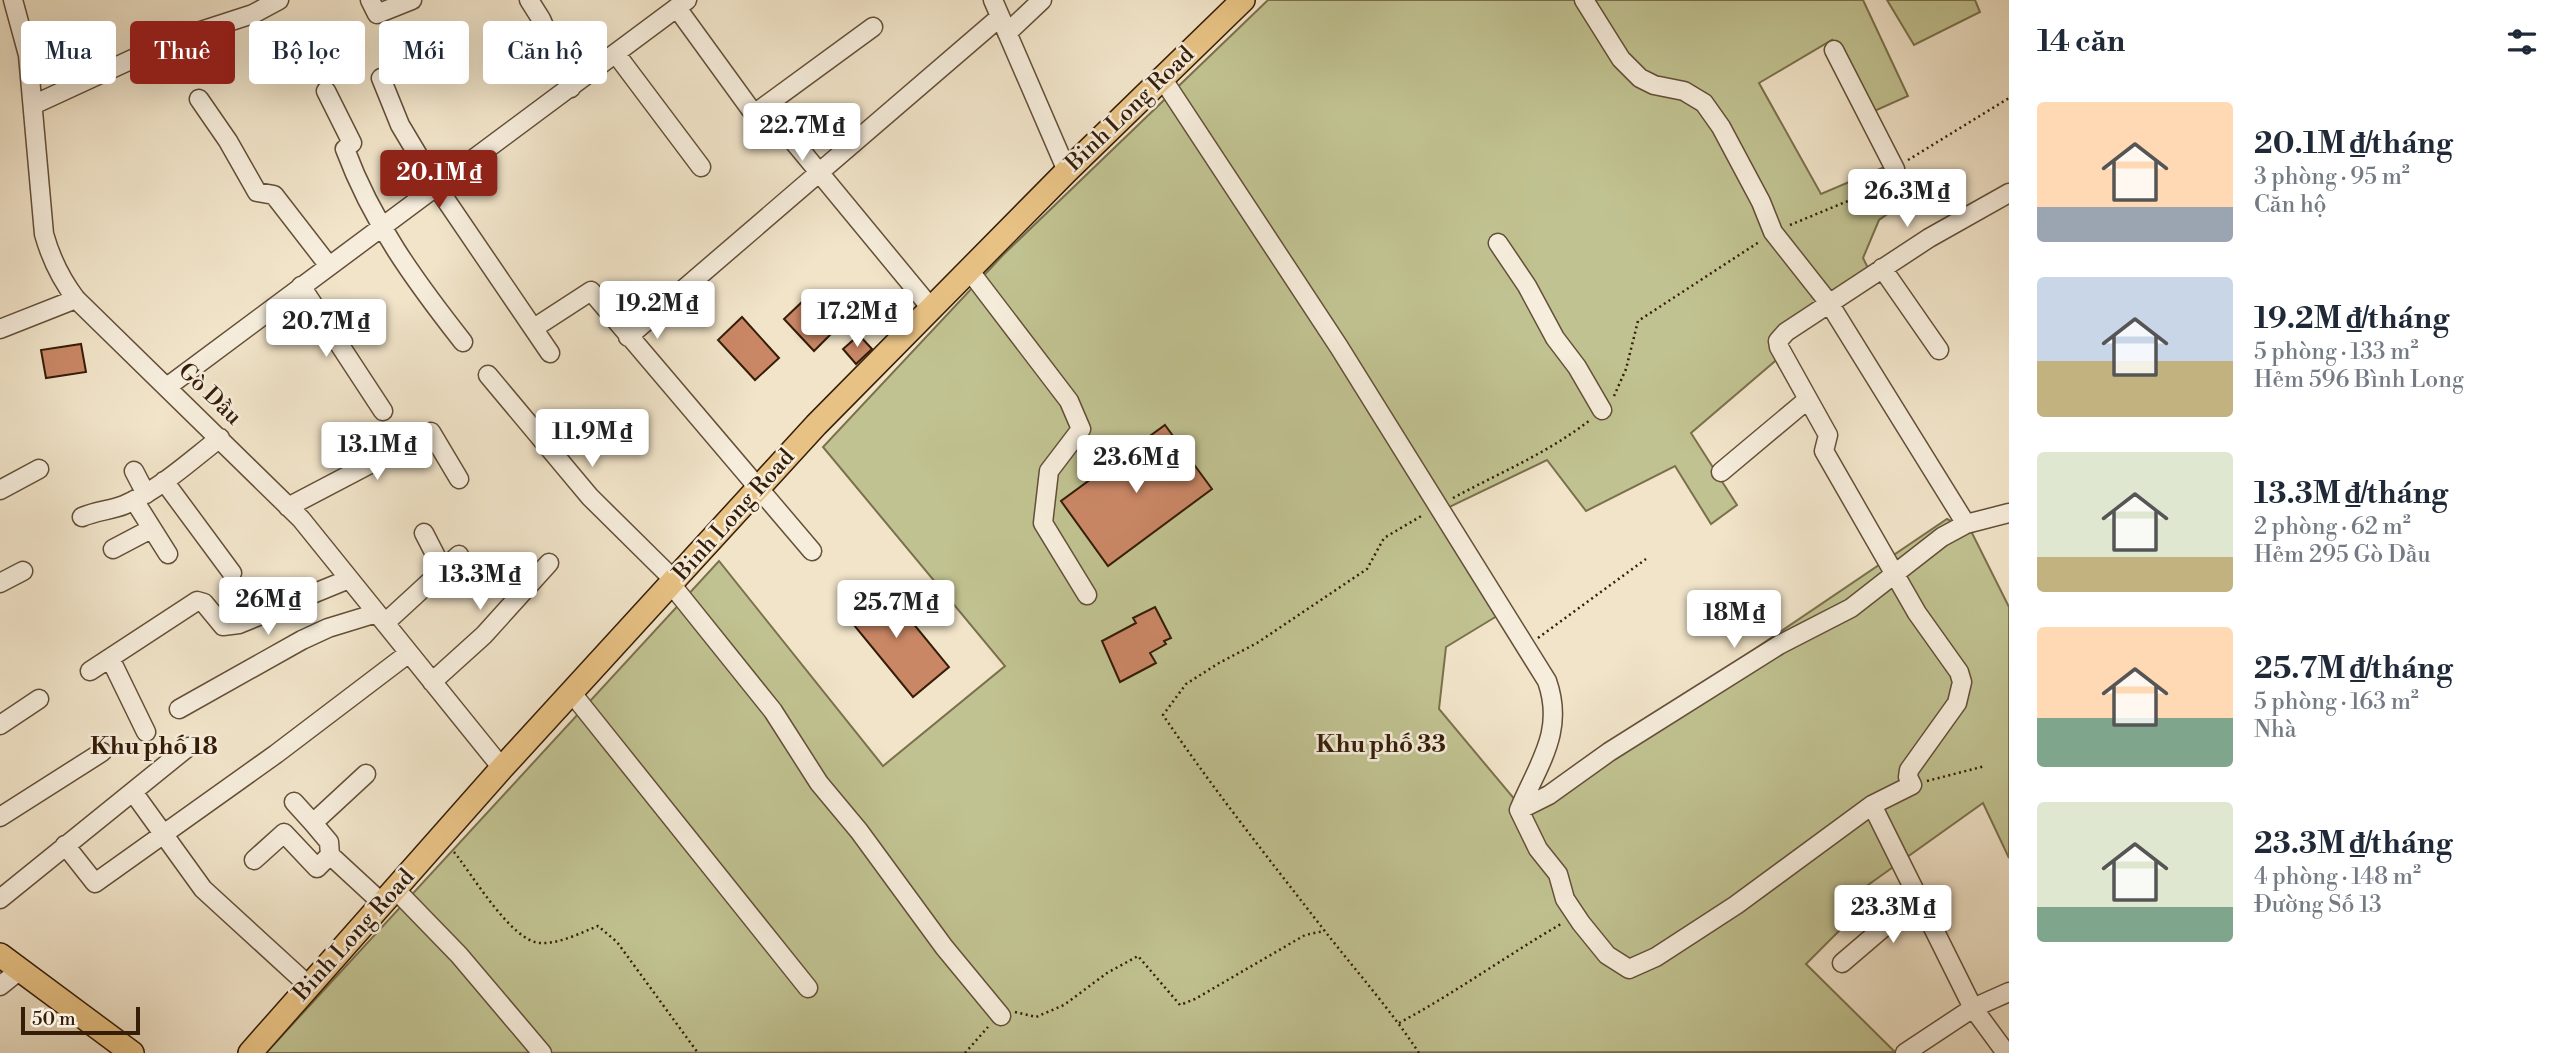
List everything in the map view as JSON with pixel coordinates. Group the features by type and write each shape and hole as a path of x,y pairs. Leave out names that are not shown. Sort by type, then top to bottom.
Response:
{"main road":[{"name":"Binh Long Road","path":"250,1053 502,768 816,425 1067,170 1243,0"},
{"path":"0,955 132,1053"}],"street":[{"name":"Gò Dầu","path":"13,0 28,55 44,234 56,269 76,299 288,507 502,768"},
{"path":"33,105 250,7 279,0"},
{"path":"370,0 377,14 412,0"},
{"path":"529,0 541,19 571,88"},
{"path":"993,0 1067,170"},
{"path":"628,337 820,173 1003,25 1042,0"},
{"path":"1584,0 1621,59 1640,78 1654,85 1684,91 1704,103 1721,127 1761,202 1773,232 1829,303 1966,524"},
{"path":"167,387 682,4 768,136"},
{"path":"754,114 873,27"},
{"path":"1833,50 1895,169"},
{"path":"616,54 701,167"},
{"path":"1162,78 1339,348 1547,681 1554,712 1552,734 1519,810 1538,849 1558,874 1565,899 1576,915 1607,955 1629,969 1656,957 1736,905 1872,805 1912,785 1908,777 1909,770 1958,703 1962,682 1959,672 1894,575 1824,451 1828,435 1807,400 1778,341 1786,332 1882,268 2008,195"},
{"path":"383,84 400,125 437,187 550,353"},
{"path":"326,91 352,143 345,149 381,228 463,342"},
{"path":"199,99 228,141 257,192 274,195 329,266"},
{"path":"794,142 931,308"},
{"path":"1498,243 1602,410"},
{"path":"1882,268 1939,350"},
{"path":"969,270 1069,401 1081,429 1049,471 1043,523 1087,595"},
{"path":"301,286 383,411"},
{"path":"534,328 591,291 812,551"},
{"path":"0,329 76,299"},
{"path":"488,375 590,497 673,582 773,711 819,783 859,831 944,947 1001,1016"},
{"path":"1721,472 1807,400"},
{"path":"288,507 430,432 459,479"},
{"path":"82,517 121,506 140,497 220,438"},
{"path":"0,490 39,469"},
{"path":"134,471 151,530 167,554"},
{"path":"164,481 232,573"},
{"path":"1519,810 1549,795 1609,752 1779,645 1851,608 1942,537 1966,524 2009,513"},
{"path":"113,549 151,530"},
{"path":"424,533 443,570"},
{"path":"179,709 328,628 381,618 459,555"},
{"path":"432,682 484,635 549,563"},
{"path":"0,583 23,571"},
{"path":"90,671 197,601 204,603 223,626 239,624 349,579"},
{"path":"65,845 95,883 276,754 409,653"},
{"path":"110,658 146,732"},
{"path":"571,692 808,988"},
{"path":"0,725 39,699"},
{"path":"0,899 188,747"},
{"path":"0,817 102,751"},
{"path":"313,823 366,774"},
{"path":"133,792 203,889 309,985"},
{"path":"254,860 284,833 317,868 330,855 329,842 294,802"},
{"path":"1872,805 1973,1008 2006,1053"},
{"path":"330,855 388,897 459,955 541,1053"},
{"path":"1842,963 1917,898"},
{"path":"0,986 20,970"},
{"path":"1908,1052 1973,1008 2009,992"}],"path":[{"path":"1419,1053 1399,1023 1195,762 1163,715 1186,684 1257,643 1367,569 1384,538 1532,458 1572,434 1610,404 1626,369 1638,321 1773,232 1872,191 1895,169 2009,98"},
{"path":"1527,646 1646,559"},
{"path":"1912,785 1985,766"},
{"path":"442,836 509,925 538,943 560,941 598,926 617,942 698,1053"},
{"path":"1399,1023 1439,1002 1513,952 1576,915"},
{"path":"965,1053 986,1028 1001,1016 1016,1012 1036,1017 1064,1005 1107,972 1138,956 1180,1004 1195,999 1305,935 1325,931"}],"green space":[{"path":"1268,0 1863,0 1908,96 1870,113 1832,40 1759,83 1821,194 1889,165 1906,201 1879,220 1863,258 1870,272 1784,336 1781,356 1691,433 1737,505 1711,524 1675,466 1586,511 1547,460 1441,511 1497,616 1446,647 1439,709 1521,807 1947,519 1971,531 2009,607 2009,858 1983,803 1868,885 1875,895 1806,964 1895,1052 266,1053 719,561 883,766 1005,666 823,447 1003,255"},
{"path":"1887,0 1975,0 1980,12 1914,45"}],"building":[{"path":"804,300 833,332 814,351 784,319"},
{"path":"742,317 779,358 755,380 718,340"},
{"path":"859,335 872,349 856,364 843,349"},
{"path":"81,344 86,372 46,378 41,350"},
{"path":"1165,425 1212,489 1108,566 1061,501"},
{"path":"880,583 949,667 913,697 844,613"},
{"path":"1155,607 1171,638 1150,653 1156,663 1120,682 1102,641 1136,623 1133,618"}],"district":[{"name":"Khu phố 33","path":"1381,745"},
{"name":"Khu phố 18","path":"154,747"}]}
